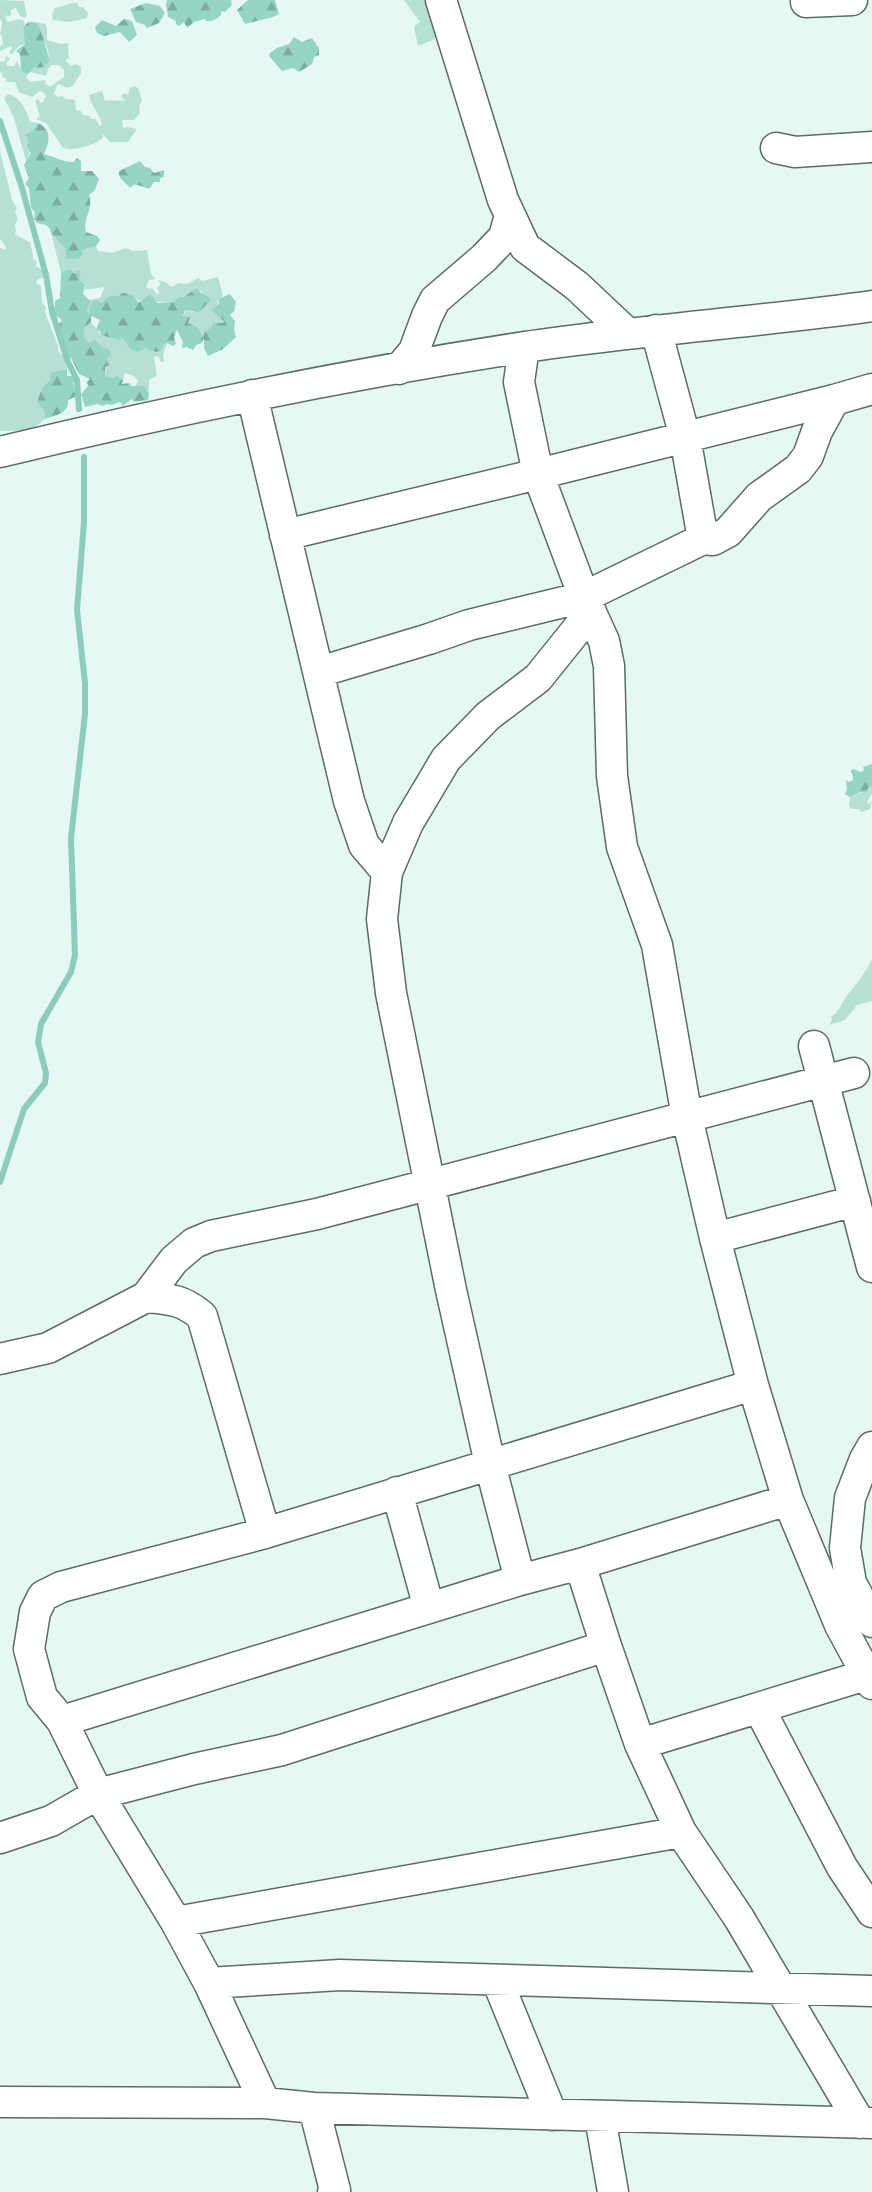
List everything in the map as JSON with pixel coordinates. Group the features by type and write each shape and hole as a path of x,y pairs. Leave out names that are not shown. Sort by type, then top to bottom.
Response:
{"street":[{"path":"441,0 503,200 525,247 642,332 685,437 703,539"},
{"path":"806,2 852,0"},
{"path":"776,148 795,152 872,147"},
{"path":"399,369 414,351 435,300 484,258 504,237 510,215"},
{"path":"0,452 252,395 524,347 872,306"},
{"path":"524,347 519,382 538,474 587,604 604,641 609,666 612,776 622,847 657,945 687,1117 753,1385 788,1500 840,1625 869,1679 759,1708 640,1744"},
{"path":"285,535 538,474 872,389"},
{"path":"252,395 350,801 364,845 387,872"},
{"path":"319,672 469,625 587,604 703,539 713,540 728,532 759,497 798,469 808,456 817,431 834,400"},
{"path":"520,1580 490,1464 451,1290 391,993 382,919 387,872 408,824 446,759 488,716 538,678 587,604"},
{"path":"814,1046 863,1210 872,1267"},
{"path":"0,1359 48,1348 146,1297 174,1260 194,1243 211,1236 317,1214 854,1073"},
{"path":"715,1238 863,1210"},
{"path":"146,1297 174,1300 189,1305 202,1316 265,1533"},
{"path":"265,2103 209,1983 176,1922 98,1794 62,1721 42,1697 29,1649 34,1612 43,1596 62,1587 265,1533 753,1385"},
{"path":"872,1446 850,1498 845,1548 851,1583 872,1622"},
{"path":"397,1492 429,1608"},
{"path":"62,1721 788,1500"},
{"path":"580,1564 640,1744 681,1832 739,1918 780,1990 866,2123"},
{"path":"0,1838 51,1821 98,1794 194,1768 282,1750 606,1646"},
{"path":"759,1708 842,1867 872,1912"},
{"path":"176,1922 681,1832"},
{"path":"209,1983 340,1975 872,1991"},
{"path":"497,1980 552,2115"},
{"path":"0,2102 265,2103 314,2109 866,2123"},
{"path":"314,2109 335,2191"},
{"path":"600,2117 613,2192"}],"green space":[{"path":"0,0 24,1 27,16 24,18 20,16 16,8 11,10 11,15 8,17 5,14 7,22 20,19 25,25 23,28 25,44 19,46 12,54 9,53 11,46 0,51 0,46 3,44 2,35 0,35 2,22"},
{"path":"167,0 231,0 232,5 225,12 221,11 221,15 216,19 194,22 187,28 184,22 179,26 176,21 168,17"},
{"path":"248,0 275,0 279,14 245,24 237,10"},
{"path":"404,0 436,0 439,4 435,39 418,46 414,27 420,22"},
{"path":"73,3 83,7 88,13 87,18 70,22 53,20 52,15 55,8"},
{"path":"146,3 160,6 165,13 159,23 147,28 136,22 130,9"},
{"path":"124,19 132,21 137,35 129,42 120,32 104,36 97,33 95,27 102,20 116,26"},
{"path":"28,22 35,22 38,26 50,60 43,67 34,67 26,74 21,70 20,54 16,51 25,44 23,28"},
{"path":"35,22 45,24 47,40 61,44 68,43 69,58 65,60 71,66 76,64 81,67 81,73 73,86 67,88 58,84 53,95 73,99 76,110 95,119 100,126 101,120 89,95 102,91 105,101 123,101 126,100 121,96 125,93 128,95 130,88 134,86 138,88 142,100 139,106 140,113 134,120 122,120 123,128 137,129 128,142 110,142 102,133 103,138 89,145 73,149 63,148 46,123 36,119 40,116 35,100 38,99 41,103 46,96 40,91 32,97 19,92 15,82 6,82 6,78 3,78 0,72 0,62 5,61 6,56 10,59 6,63 7,66 14,66 17,61 21,70 50,60 47,47","holes":["52,65 59,65 64,70 64,77 50,87 45,80 30,82 26,77 30,72 46,76"]},
{"path":"294,37 302,42 312,38 319,48 319,55 314,57 312,64 299,72 293,68 282,71 269,56 270,53 289,44"},
{"path":"8,94 22,105 30,122 38,123 32,132 29,157 26,161 14,118 4,98"},
{"path":"38,123 48,133 44,154 70,162 74,162 77,158 81,161 81,171 92,171 99,179 95,190 89,195 90,205 85,227 86,232 97,236 100,240 96,246 82,250 82,255 78,259 66,259 66,249 50,229 46,225 37,223 34,219 35,212 31,208 29,188 25,184 29,178 24,165 31,153 25,135 32,131"},
{"path":"0,151 12,200 17,208 15,212 18,219 14,234 30,242 34,260 37,261 36,266 49,274 37,280 36,283 41,286 42,303 46,307 45,312 58,351 63,355 67,369 52,372 49,376 50,380 40,392 37,402 44,410 45,419 31,430 0,431 0,248 5,250 6,247 0,239"},
{"path":"140,161 154,173 164,170 164,177 160,178 160,182 154,182 150,188 133,185 130,188 123,181 119,171"},
{"path":"51,233 66,249 66,258 96,246 98,251 112,253 126,248 133,251 147,250 151,274 156,279 149,280 146,287 152,288 158,295 159,280 171,287 179,283 187,284 198,278 202,281 218,277 223,296 219,299 216,313 225,321 208,331 204,337 188,323 188,316 183,318 186,310 193,312 207,305 199,289 179,297 174,302 141,302 136,299 110,296 91,316 85,310 88,300 100,298 104,288 85,290 85,284 79,280 81,272 61,273"},
{"path":"68,270 74,273 79,270 81,272 79,280 85,284 83,294 91,302 86,310 90,314 89,308 93,301 97,300 102,303 110,296 119,296 122,293 131,294 138,302 150,294 157,303 174,302 179,297 184,297 195,289 199,289 210,298 210,301 199,312 185,310 183,316 190,317 188,323 197,327 203,337 205,331 211,328 213,323 223,323 224,321 211,310 219,304 219,299 230,294 236,302 234,311 230,315 235,321 236,337 223,349 208,356 204,348 204,338 202,343 196,345 193,350 183,348 183,342 177,330 174,337 176,344 173,346 167,343 163,345 161,351 156,352 145,348 138,352 130,349 123,338 120,340 101,335 100,331 96,330 100,320 91,316 91,322 84,328 84,338 90,343 95,339 104,349 111,352 111,356 107,358 110,365 105,367 105,376 113,378 117,376 123,380 122,384 130,383 131,386 144,387 149,394 148,400 134,402 132,399 123,406 120,402 85,407 81,394 88,386 87,382 90,379 79,374 71,358 66,356 57,327 62,320 55,315 53,310 55,301 60,298 61,273"},
{"path":"91,322 101,335 123,337 138,348 156,348 167,343 163,355 164,362 161,362 158,356 154,357 157,376 149,380 149,394 148,390 135,387 138,381 134,376 125,373 123,380 105,376 105,358 101,346 98,342 90,343 84,339 84,328"},
{"path":"67,369 67,376 78,378 73,383 75,397 68,400 64,411 45,419 44,410 37,402 42,388 50,380 49,376 52,372"},
{"path":"872,764 872,787 870,786 866,792 850,797 845,794 846,780 849,782 853,780 851,771 853,769 861,772 864,770 863,767"},
{"path":"870,785 872,793 867,802 869,804 872,801 870,809 861,812 859,809 852,809 849,806 850,797 868,790"},
{"path":"872,959 872,1001 857,1005 845,1020 829,1025 831,1017 838,1011"}],"waterway":[{"path":"0,121 22,188 46,275 52,312 68,362 77,380 79,409"},
{"path":"0,1182 24,1109 45,1083 46,1073 38,1042 41,1024 71,972 75,955 71,838 85,714 85,683 77,610 84,522 84,457"}]}
